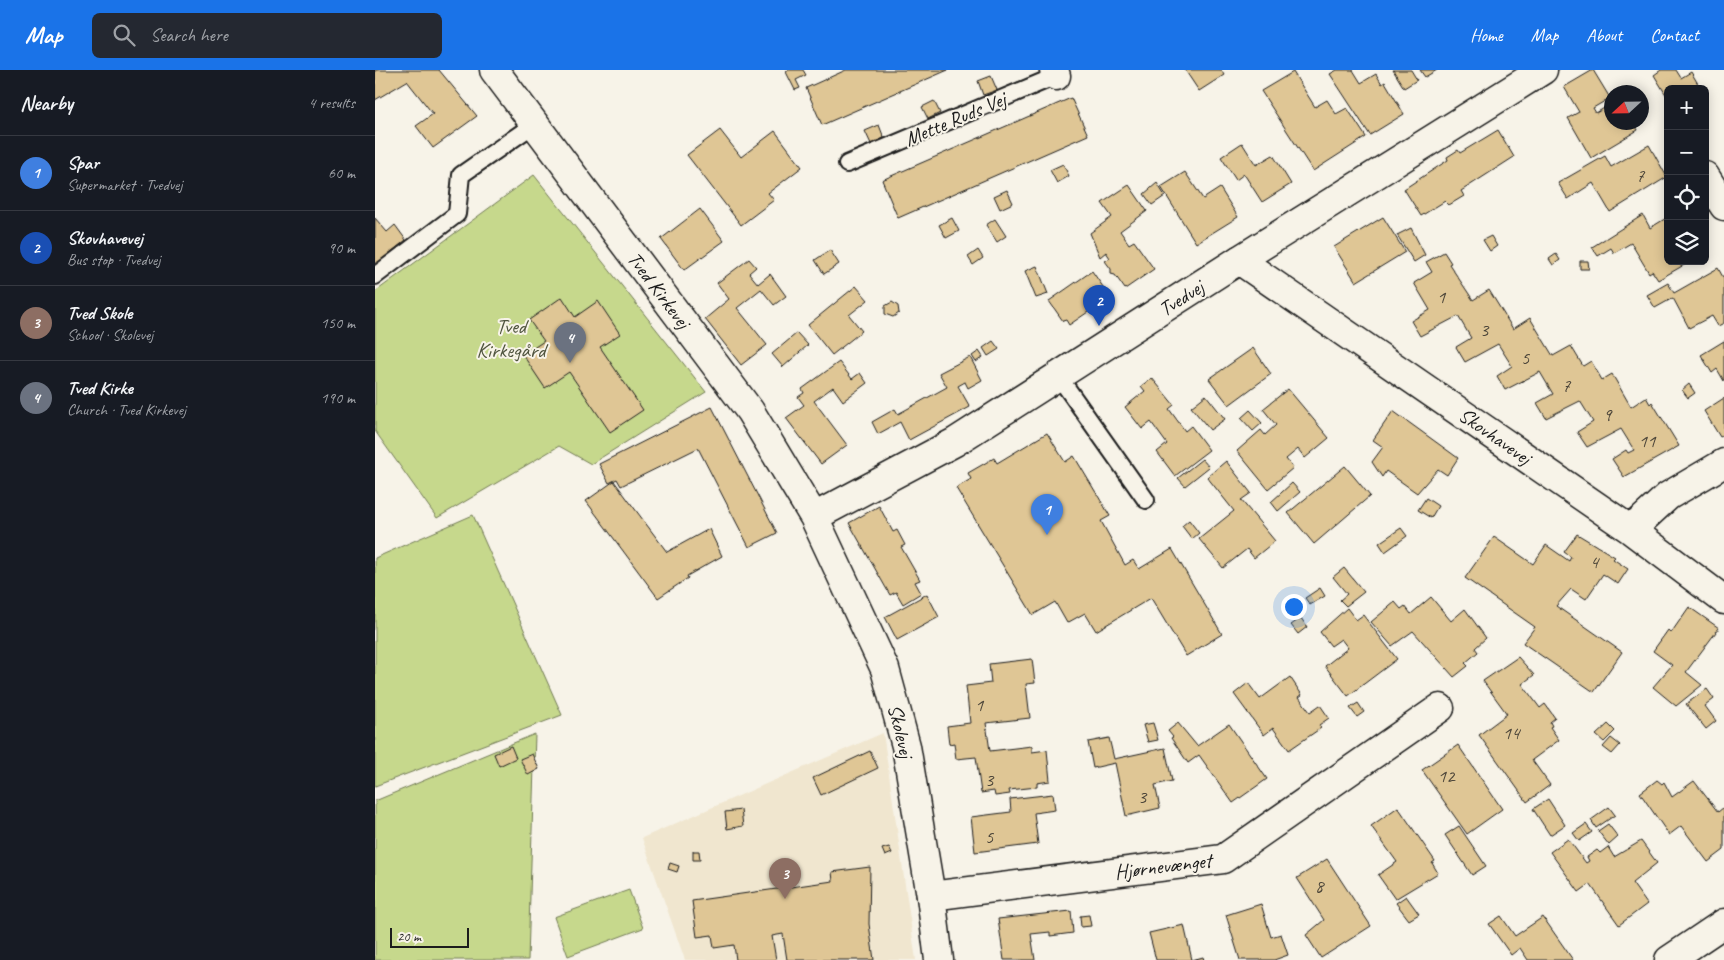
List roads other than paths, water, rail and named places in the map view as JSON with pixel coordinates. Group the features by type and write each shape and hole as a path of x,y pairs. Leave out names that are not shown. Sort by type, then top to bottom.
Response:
{"street":[{"name":"Tved Kirkevej","path":"494,70 533,125 750,411 814,517"},
{"name":"Tvedvej","path":"814,517 955,442 1239,260 1543,70"},
{"path":"1709,182 1724,206"},
{"name":"Skovhavevej","path":"1239,260 1631,530 1724,600"},
{"path":"1631,530 1668,496 1724,463"},
{"name":"Skolevej","path":"814,517 885,669 906,746 931,896 939,960"},
{"name":"Hjørnevænget","path":"931,896 1223,859 1440,708"},
{"path":"1669,960 1724,923"}],"lane":[{"name":"Mette Ruds Vej","path":"847,164 1055,73"},
{"path":"375,276 457,214 461,175 533,125"},
{"path":"1059,377 1146,500"}],"place":[{"name":"Skovhavevej","path":"1099,326"},
{"name":"Tved Kirke","path":"570,363"},
{"name":"Spar","path":"1047,535"},
{"name":"Tved Skole","path":"785,899"}],"park label":[{"name":"Tved Kirkegård","path":"511,338"}]}
